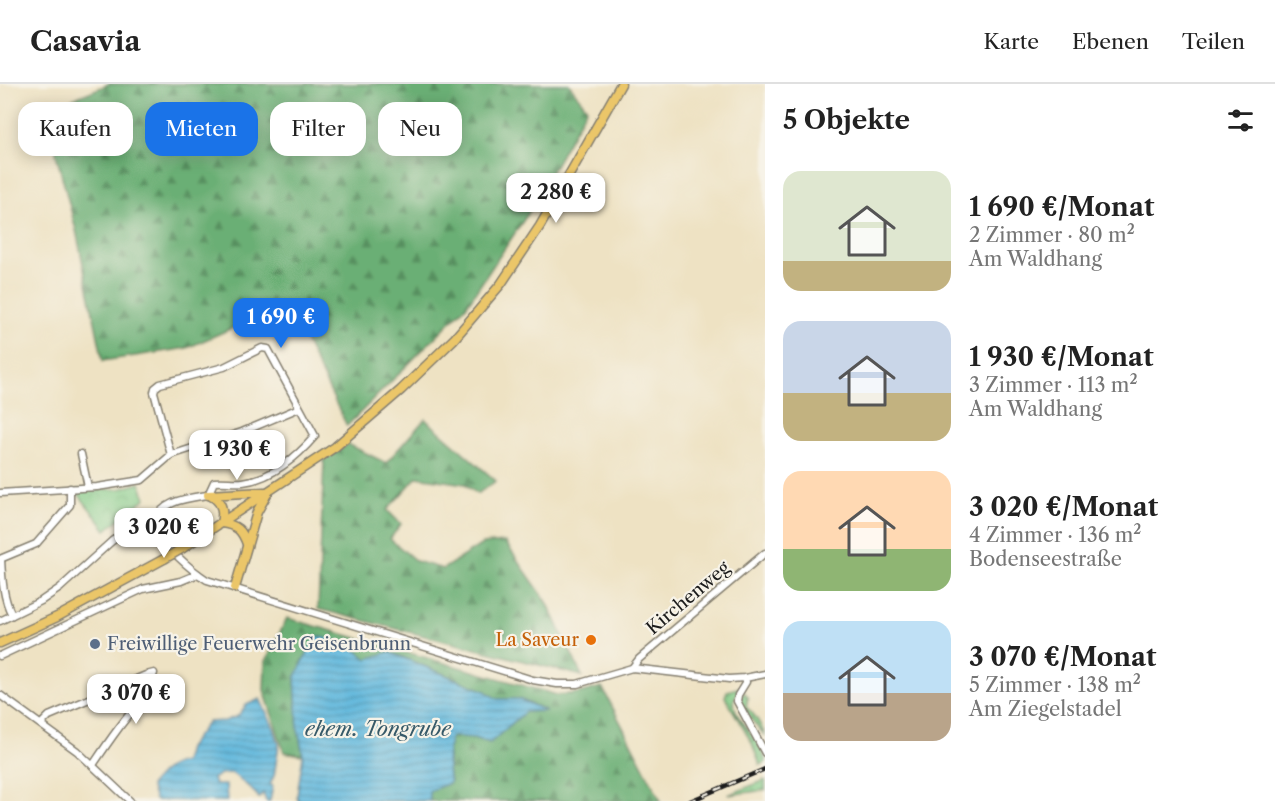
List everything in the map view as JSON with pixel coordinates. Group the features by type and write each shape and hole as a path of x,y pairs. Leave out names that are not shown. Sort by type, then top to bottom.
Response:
{"main road":[{"path":"0,643 57,617 183,548 335,447 401,390 462,330 501,284 540,226 621,84"},
{"path":"208,495 268,492"},
{"path":"235,588 257,512 268,492"},
{"path":"208,495 218,501 222,507 220,523"},
{"path":"220,523 239,528 247,544"}],"street":[{"path":"171,454 154,393 155,388 160,384 224,367 262,348 268,349 315,436 293,458 275,470 242,482 214,482 208,495 172,503 158,514 156,527 161,539 207,580 533,680 577,684 632,668 708,677 746,678 765,674"},
{"path":"0,493 88,487 142,480 171,454 242,432 299,408"},
{"path":"81,454 88,487"},
{"path":"12,615 2,583 0,559 36,544 70,505 70,488"},
{"path":"0,621 60,588 126,531 156,527"},
{"name":"Kirchenweg","path":"632,668 639,659 765,553"},
{"path":"0,656 143,589 181,581 198,574"},
{"path":"41,724 49,716 154,673 151,683 137,705 93,765"},
{"path":"746,678 737,701 765,752"},
{"path":"0,695 93,765 130,801"}],"green space":[{"path":"109,84 569,84 587,108 529,212 467,305 347,426 287,304 187,348 103,361 76,230 57,156 133,156 133,102 65,102"},
{"path":"425,419 496,481 477,494 465,484 417,477 387,510 401,524 390,539 416,561 443,569 482,544 505,542 547,602 582,676 318,609 324,460 348,444 386,463"},
{"path":"140,483 146,498 106,530 75,490 119,489"},
{"path":"287,618 557,695 579,693 602,687 661,801 430,801 428,791 450,783 448,760 451,736 474,738 490,743 525,712 545,710 519,699 497,699 485,691 390,652 367,659 347,643 295,678 298,729 303,755 284,752 264,690 265,663"},
{"path":"741,687 734,700 735,708 764,755 765,763 760,765 752,743 725,697 727,691"},
{"path":"744,692 748,697 746,707 758,720 765,736 741,707 741,697"},
{"path":"765,780 765,790 728,795"}],"water":[{"name":"ehem. Tongrube","path":"316,636 347,643 367,659 389,652 485,691 497,699 519,699 546,711 525,712 490,743 474,738 451,736 448,748 450,783 429,791 430,801 298,801 303,755 298,729 295,678"},
{"path":"260,699 279,744 274,776 270,784 273,786 270,801 266,801 263,793 259,798 232,773 220,774 213,779 215,785 226,785 227,801 155,800 150,786 165,770 184,762 188,748 208,722 225,721 238,716 246,705"}],"railway":[{"path":"690,801 765,769"}],"place":[{"name":"La Saveur","path":"591,640"},
{"name":"Freiwillige Feuerwehr Geisenbrunn","path":"95,644"}]}
